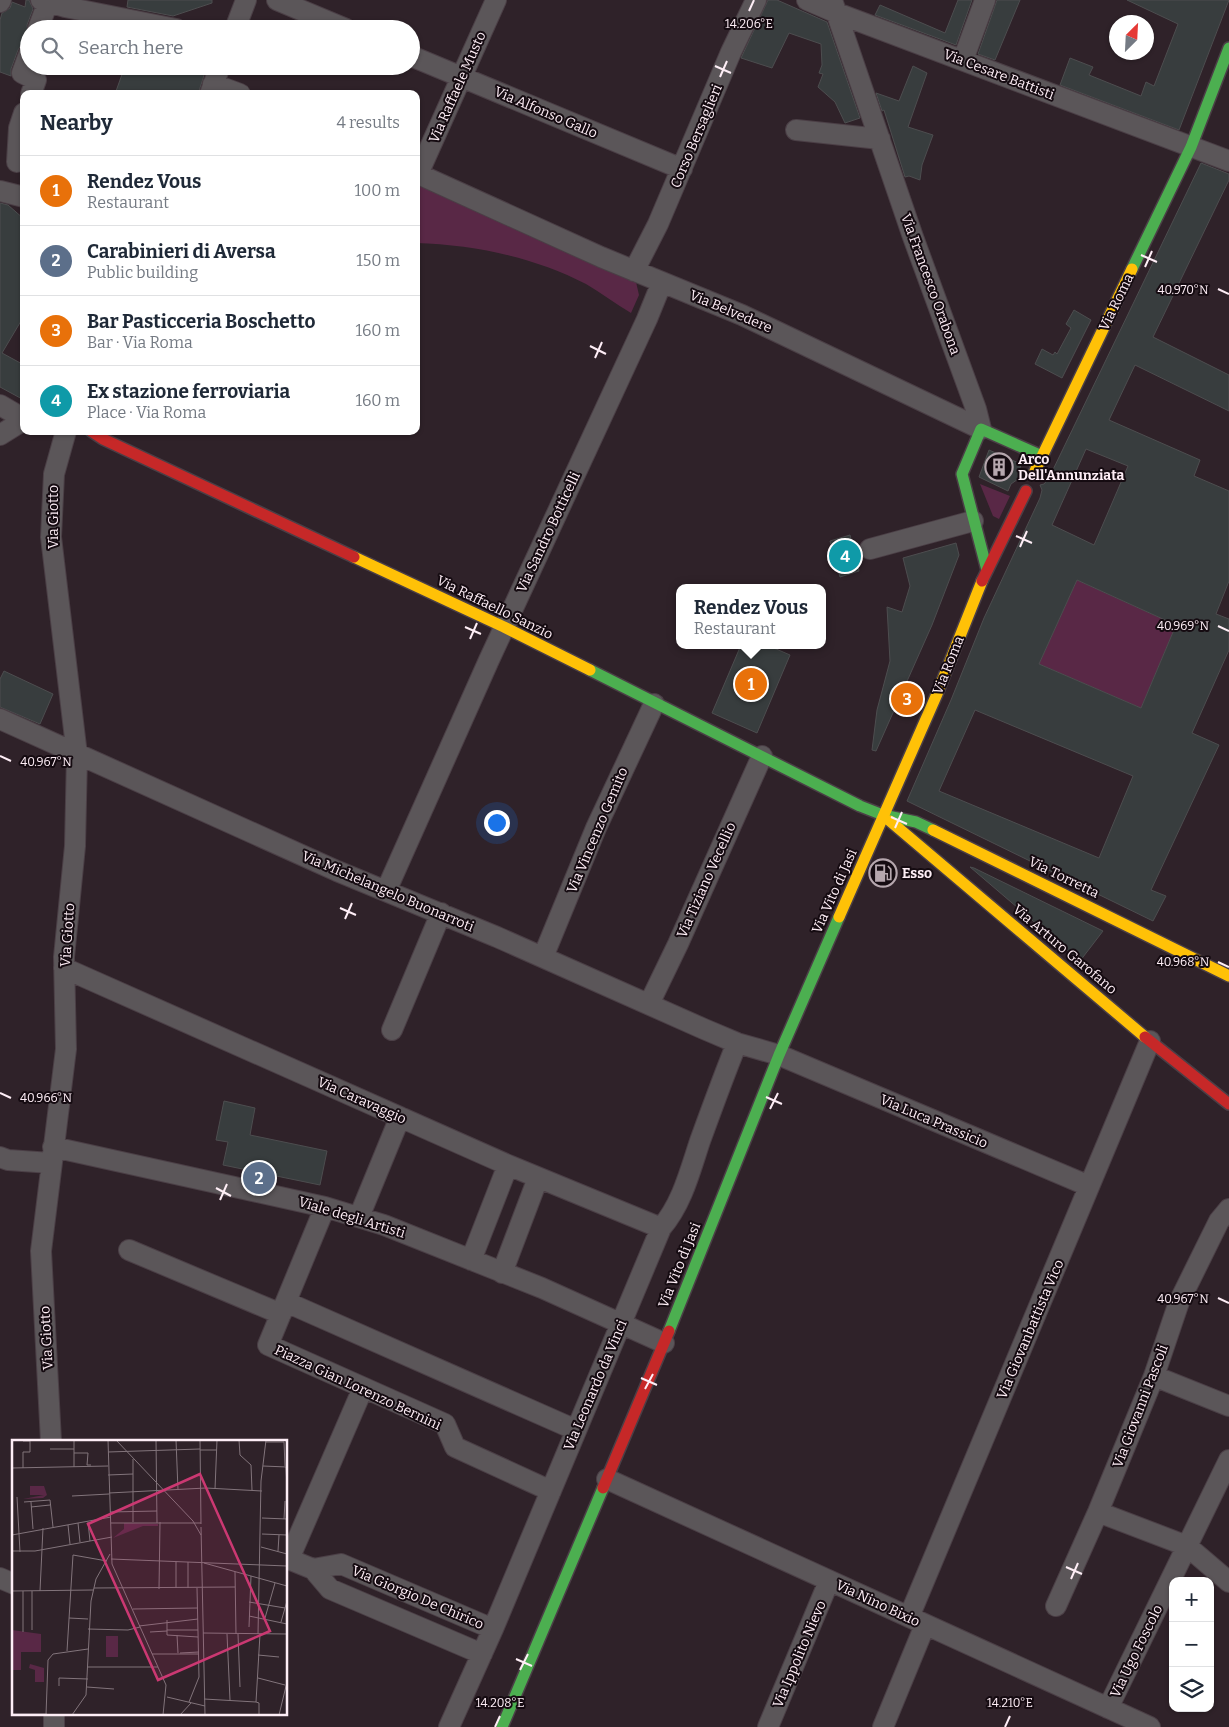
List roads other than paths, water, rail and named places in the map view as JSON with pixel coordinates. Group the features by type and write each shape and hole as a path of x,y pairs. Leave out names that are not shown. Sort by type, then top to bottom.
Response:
{"street":[{"path":"238,20 246,0"},
{"path":"277,0 325,20"},
{"name":"Via Raffaele Musto","path":"420,167 496,0"},
{"name":"Corso Bersaglieri","path":"634,271 658,224 756,0"},
{"name":"Via Cesare Battisti","path":"808,0 835,7 963,60 1229,161"},
{"path":"963,60 986,0"},
{"path":"40,20 44,1 131,20"},
{"name":"Via Francesco Orabona","path":"835,7 913,236 976,409 981,429"},
{"name":"Via Roma","path":"1035,471 1191,147 1229,48"},
{"name":"Via Alfonso Gallo","path":"420,60 682,170"},
{"path":"26,75 36,80 32,90"},
{"path":"214,81 232,90"},
{"path":"17,162 20,125"},
{"path":"796,130 880,139"},
{"name":"Via Belvedere","path":"420,174 634,271 742,315 981,429 1042,456"},
{"path":"0,191 20,196"},
{"name":"Via Sandro Botticelli","path":"386,891 504,627 643,328 662,282"},
{"path":"0,405 20,418"},
{"path":"0,435 20,422"},
{"path":"981,429 962,474 986,570"},
{"name":"Via Giotto","path":"51,1440 41,1251 66,1050 64,957 75,846 77,755 51,537 54,474 65,435"},
{"name":"Via Raffaello Sanzio","path":"97,435 504,627 654,704 860,806 883,815"},
{"name":"Via Roma","path":"883,815 937,694 986,570 1026,491"},
{"path":"870,549 973,521"},
{"name":"Via Vincenzo Gemito","path":"543,957 596,828 654,704"},
{"name":"Via Michelangelo Buonarroti","path":"0,719 77,755 386,891 543,957 737,1043 779,1055"},
{"name":"Via Tiziano Vecellio","path":"649,1004 678,944 762,756"},
{"name":"Via Torretta","path":"883,815 916,822 1229,976"},
{"name":"Via Arturo Garofano","path":"883,815 1150,1041 1229,1104"},
{"name":"Via Vito di Jasi","path":"502,1727 664,1343 779,1055 883,815"},
{"path":"946,868 964,845"},
{"path":"392,1030 441,914"},
{"name":"Via Caravaggio","path":"64,968 508,1165 661,1228"},
{"name":"Via Giovanbattista Vico","path":"884,1727 917,1621 1089,1186 1150,1041"},
{"name":"Via Leonardo da Vinci","path":"449,1727 493,1629 661,1228 683,1193 721,1082 737,1043"},
{"name":"Via Luca Prassicio","path":"779,1055 1089,1186"},
{"path":"359,1217 400,1117"},
{"name":"Viale degli Artisti","path":"0,1157 8,1160 52,1155 325,1207 384,1225 502,1272 664,1343"},
{"path":"471,1260 508,1165"},
{"path":"502,1272 538,1178"},
{"name":"Piazza Gian Lorenzo Bernini","path":"325,1207 268,1345 445,1424 455,1447 550,1491"},
{"name":"Via Giovanni Pascoli","path":"1056,1606 1098,1512 1154,1376 1179,1302 1219,1221 1229,1209"},
{"path":"129,1250 283,1308 576,1430"},
{"path":"1154,1376 1229,1406"},
{"name":"Via Giorgio De Chirico","path":"363,1388 288,1558 314,1569 330,1589 482,1654"},
{"name":"Via Ugo Foscolo","path":"1118,1717 1187,1546 1229,1460"},
{"name":"Via Nino Bixio","path":"607,1480 917,1621 1118,1717 1150,1727"},
{"path":"1098,1512 1187,1546 1229,1582"},
{"name":"Via Giorgio De Chirico","path":"314,1569 341,1564 493,1629"},
{"path":"0,1578 12,1583"},
{"name":"Via Ippolito Nievo","path":"768,1727 829,1581"},
{"path":"54,1714 54,1727"}],"place":[{"name":"Arco Dell'Annunziata","path":"999,467"},
{"name":"Ex stazione ferroviaria","path":"845,556"},
{"name":"Rendez Vous","path":"751,684"},
{"name":"Bar Pasticceria Boschetto","path":"907,699"},
{"name":"Esso","path":"883,873"},
{"name":"Carabinieri di Aversa","path":"259,1178"}]}
